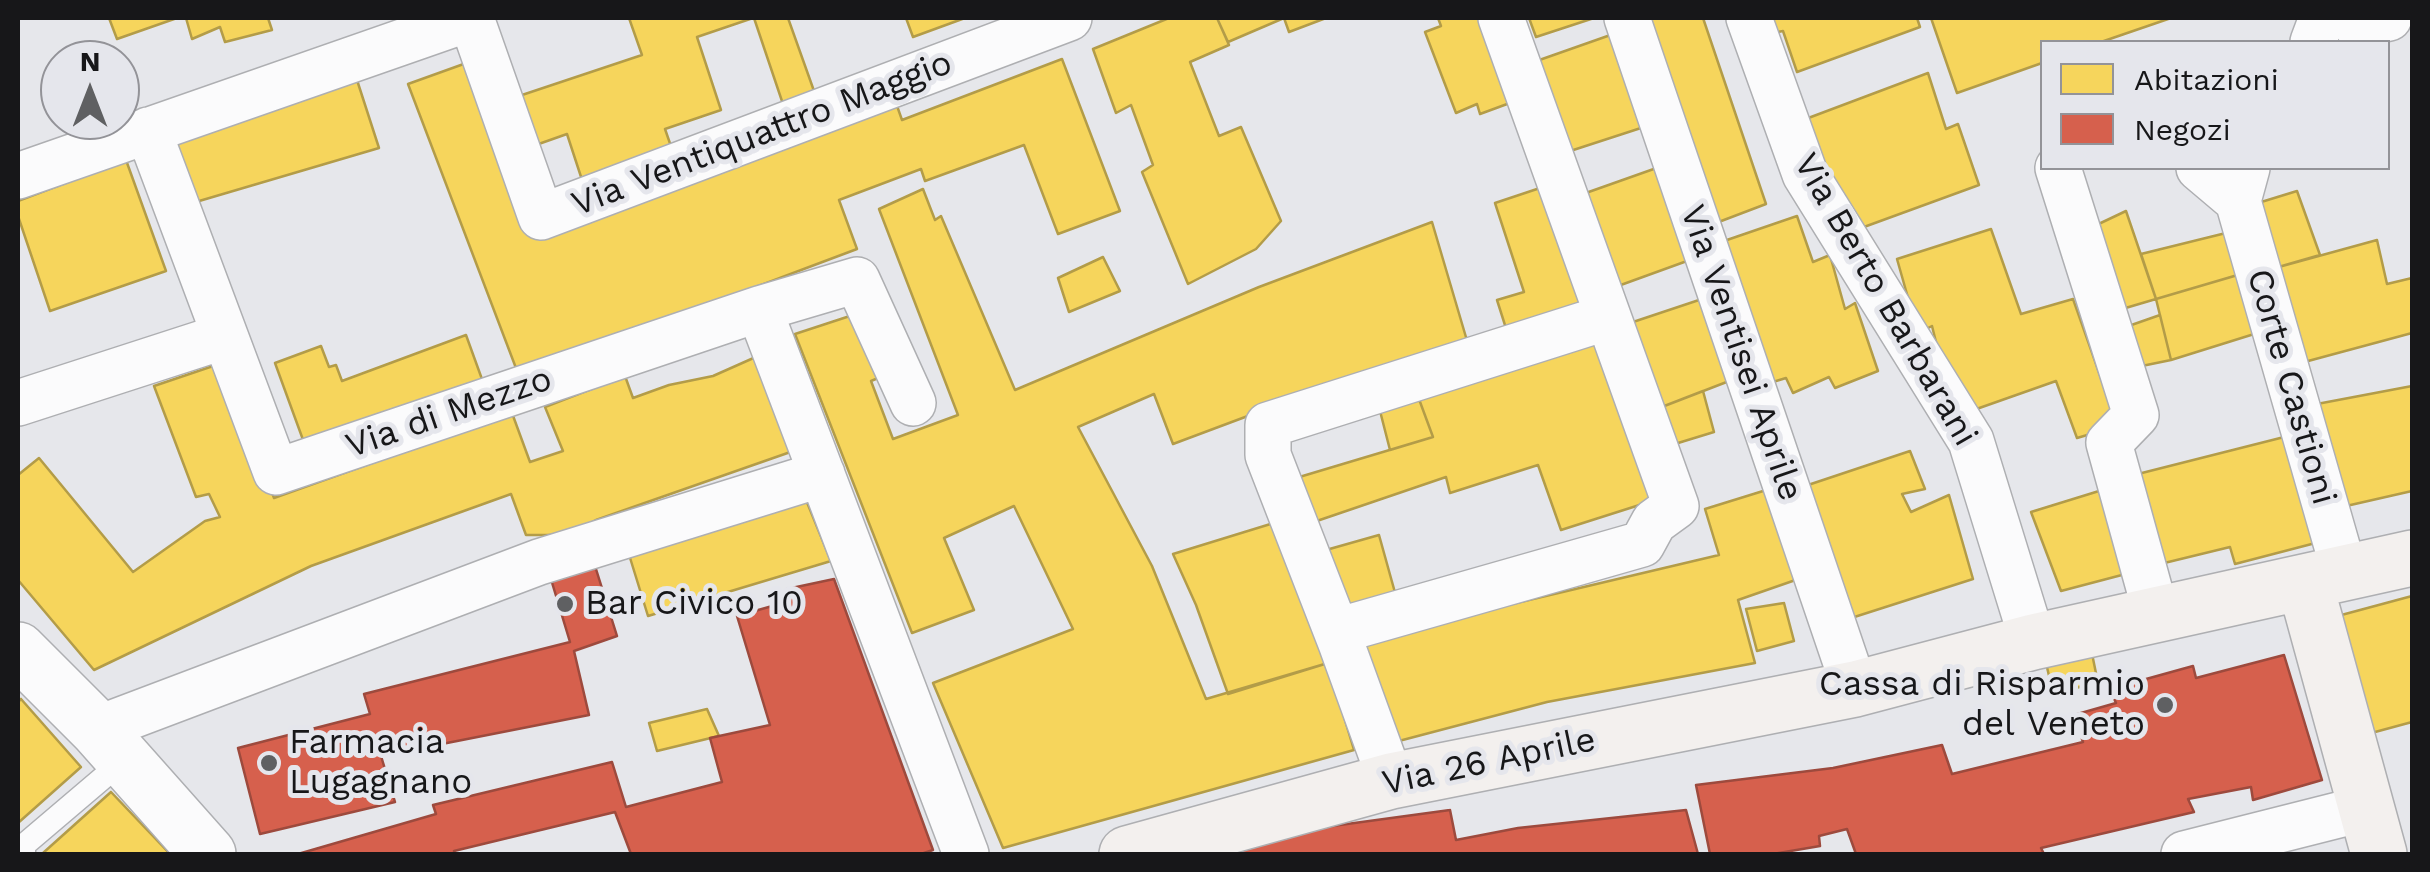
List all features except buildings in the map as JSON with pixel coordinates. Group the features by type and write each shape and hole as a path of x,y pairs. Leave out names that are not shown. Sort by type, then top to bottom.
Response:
{"main road":[{"name":"Via 26 Aprile","path":"1128,854 1391,781 1855,690 2032,642 2412,558"},
{"path":"2325,579 2372,831"}],"street":[{"name":"Via Ventiquattro Maggio","path":"471,18 541,217 1069,18"},
{"path":"18,176 471,18"},
{"path":"1341,642 1351,628 1642,544 1654,522 1676,506 1501,18"},
{"name":"Via Ventisei Aprile","path":"1627,18 1855,690"},
{"name":"Via Berto Barbarani","path":"1748,18 1804,174 1971,441 2032,642"},
{"path":"2317,40 2356,20"},
{"name":"Via di Mezzo","path":"148,130 276,472 759,308 857,280 913,403"},
{"path":"2059,170 2136,415 2108,443 2156,613"},
{"name":"Corte Castioni","path":"2204,170 2242,184 2325,579"},
{"path":"759,308 966,854"},
{"path":"1391,781 1268,455 1268,425 1608,317"},
{"path":"18,403 225,336"},
{"path":"111,744 538,562 822,474"},
{"path":"18,650 111,744 208,854"},
{"path":"2184,854 2372,831"}],"lane":[{"path":"24,854 24,845 111,744"}],"place":[{"name":"Bar Civico 10","path":"565,604"},
{"name":"Cassa di Risparmio del Veneto","path":"2165,705"},
{"name":"Farmacia Lugagnano","path":"269,763"}]}
